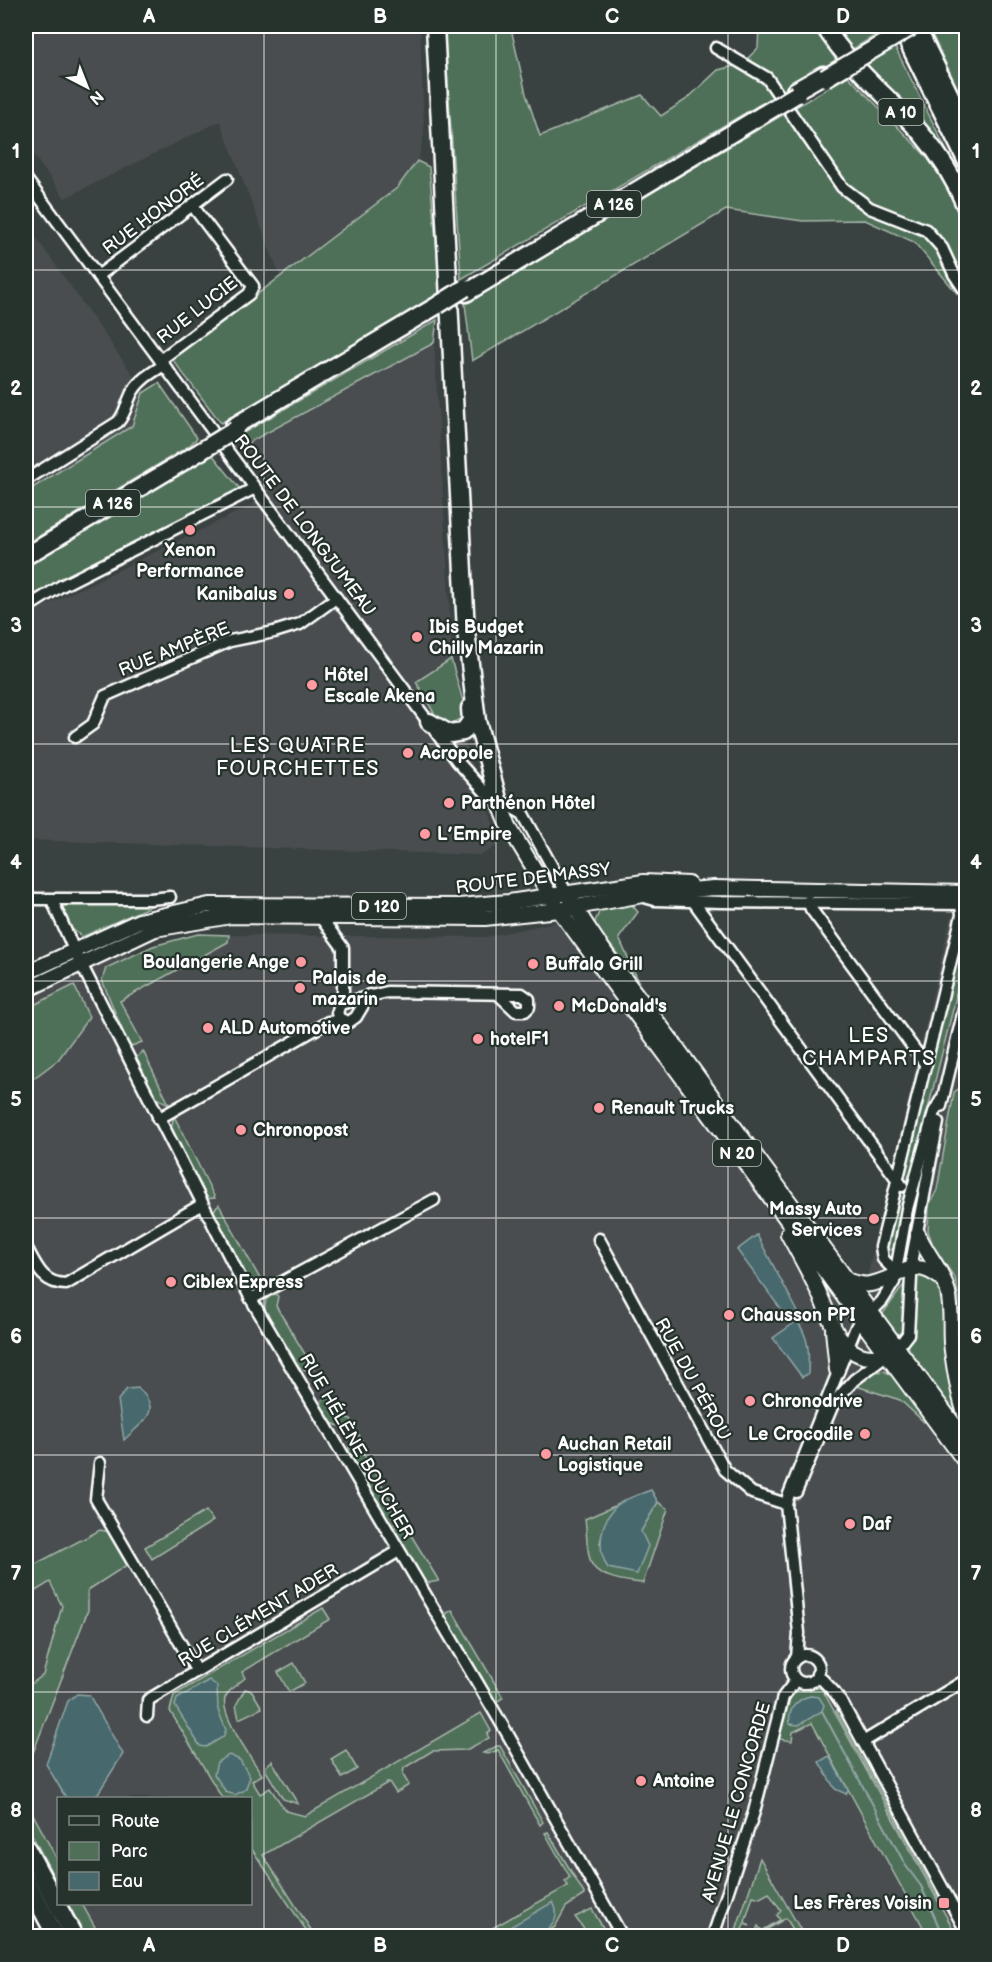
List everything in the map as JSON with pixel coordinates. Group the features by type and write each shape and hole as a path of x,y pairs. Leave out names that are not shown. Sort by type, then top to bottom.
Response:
{"highway":[{"path":"429,722 450,734 463,732 471,721 470,708 474,699 466,631 458,493 435,26"},
{"name":"A 10","path":"824,26 842,52 939,156 966,207"},
{"path":"900,26 966,160"},
{"name":"A 126","path":"26,554 905,26"},
{"path":"915,26 966,128"},
{"name":"A 126","path":"824,76 915,26"},
{"name":"N 20","path":"474,699 477,721 498,800"},
{"path":"26,1847 57,1904"},
{"path":"26,1880 56,1936"},
{"path":"57,1905 74,1936"}],"main road":[{"name":"ROUTE DE LONGJUMEAU","path":"498,800 503,816 548,894"},
{"name":"ROUTE DE MASSY","path":"26,990 139,921 209,905 459,906 509,902 548,894 644,882 714,888"},
{"name":"D 120","path":"714,888 917,890 923,887 964,897"},
{"name":"ROUTE DE MASSY","path":"26,974 155,929 196,920 231,916 485,918 714,888"},
{"name":"N 20","path":"566,892 631,996 779,1210 966,1441"},
{"name":"N 20","path":"548,894 631,996 847,1281 866,1316"},
{"path":"779,1210 787,1233 818,1290 833,1330 837,1370"},
{"path":"918,1234 927,1253 940,1268 949,1294 951,1344 959,1398 966,1417"},
{"path":"847,1281 868,1285 911,1268 928,1269 945,1281"},
{"path":"833,1330 846,1347 869,1357 892,1351"},
{"name":"N 20","path":"892,1351 966,1463"}],"street":[{"path":"716,48 767,78 842,187 870,208 926,230 942,248 954,274 966,292"},
{"name":"ROUTE DE LONGJUMEAU","path":"26,179 476,784 498,800"},
{"name":"RUE HONORÉ","path":"98,276 227,179"},
{"name":"RUE LUCIE","path":"26,480 118,422 123,416 133,391 162,362 249,294 253,286 192,205"},
{"path":"26,608 61,586 255,488"},
{"name":"RUE AMPÈRE","path":"75,737 93,724 105,696 230,641 300,624 336,598"},
{"name":"N 20","path":"498,800 523,813 566,892"},
{"name":"ROUTE DE MASSY","path":"640,896 655,900 721,902 964,897"},
{"path":"26,899 170,897"},
{"path":"896,1272 883,1259 881,1246 962,915 964,897"},
{"path":"52,900 77,957"},
{"path":"693,901 898,1184 912,1192 922,1203"},
{"path":"808,901 811,909 926,1065"},
{"path":"321,918 343,948 343,1021"},
{"name":"RUE HÉLÈNE BOUCHER","path":"77,957 250,1299 507,1733 622,1936"},
{"path":"787,1506 834,1402 854,1380 892,1351 909,1329 911,1268 941,1100 966,1001 963,995 966,975"},
{"path":"158,1119 328,1022 343,1005 369,995 387,992 519,994 529,999 527,1010 516,1011 512,1004 498,994"},
{"path":"512,1004 513,999 519,994"},
{"path":"328,1022 351,1021 369,995"},
{"path":"343,1005 354,1004 358,1011"},
{"path":"817,1674 808,1682 796,1680 791,1671 797,1658 799,1633 787,1506 846,1347 866,1316 889,1292 896,1272 912,1192 934,1112 941,1100"},
{"path":"250,1299 434,1200"},
{"path":"26,1246 41,1274 50,1282 66,1284 201,1205"},
{"name":"RUE DU PÉROU","path":"599,1239 725,1470 752,1493 787,1506"},
{"path":"100,1463 96,1499 196,1670"},
{"name":"RUE CLÉMENT ADER","path":"147,1716 148,1700 399,1551"},
{"path":"799,1633 810,1656 816,1662 817,1674 834,1692 863,1742 966,1931"},
{"path":"797,1658 810,1656"},
{"name":"AVENUE LE CONCORDE","path":"713,1936 753,1812 783,1697 796,1680"},
{"path":"863,1742 966,1680"}],"shaded area":[{"path":"26,26 420,26 424,134 419,157 397,188 280,276 220,121 65,198 26,145"},
{"path":"26,223 173,432 26,509"},
{"path":"434,343 456,716 500,844 482,855 26,840 26,615 250,506 271,486 244,445"},
{"path":"951,916 966,916 966,1936 95,1936 79,1905 252,1905 252,1797 57,1797 57,1867 26,1809 26,990 113,947 153,967 229,935 486,937 578,917 644,989 854,1274 867,1277"}],"green space":[{"path":"444,26 517,26 512,33 526,94 540,136 642,95 661,116 687,99 718,70 742,64 758,48 759,26 813,26 836,60 461,279"},
{"path":"836,26 885,26 886,29 853,49"},
{"path":"928,26 966,26 966,106"},
{"path":"894,45 962,181 937,140 865,62"},
{"path":"848,76 926,156 947,187 966,230 966,304 914,242 865,220 803,221 726,210 472,361 465,304"},
{"path":"417,161 429,167 441,294 221,423 172,359 397,188"},
{"path":"437,320 434,343 244,445 240,435"},
{"path":"159,383 197,438 189,446 26,544 26,492 132,426 143,393"},
{"path":"212,454 240,489 26,599 26,565"},
{"path":"451,659 463,701 462,718 446,726 437,718 416,682"},
{"path":"62,904 153,905 82,937 70,927"},
{"path":"631,904 638,912 619,938 639,982 594,924 600,910"},
{"path":"966,921 966,957 909,1185 903,1179"},
{"path":"198,934 229,935 228,942 120,1001 142,1042 129,1047 102,980 106,968 153,946"},
{"path":"74,985 89,1017 58,1060 26,1084 26,1009"},
{"path":"143,1051 169,1104 156,1098 134,1060"},
{"path":"960,1088 964,1092 966,1363 958,1345 959,1298 955,1278 934,1248 928,1231 929,1205 937,1190 954,1092"},
{"path":"174,1116 215,1198 204,1199 170,1133"},
{"path":"902,1191 906,1195 894,1248 884,1254 899,1193"},
{"path":"219,1205 259,1277 270,1283 254,1286 243,1277 212,1212"},
{"path":"916,1274 932,1279 942,1293 959,1413 966,1426 964,1429 906,1349 913,1330"},
{"path":"906,1282 904,1332 900,1341 881,1316"},
{"path":"275,1291 278,1297 276,1306 314,1369 301,1370 294,1364 264,1312 266,1300"},
{"path":"884,1371 892,1375 928,1420 924,1422 900,1400 856,1386 876,1372"},
{"path":"328,1394 342,1417 351,1419 353,1423 342,1426 329,1421 321,1406 322,1400"},
{"path":"359,1435 362,1440 360,1448 402,1519 390,1527 349,1455 349,1446"},
{"path":"658,1502 668,1509 643,1583 614,1578 599,1572 591,1562 588,1552 585,1519 617,1505 605,1524 600,1543 641,1531"},
{"path":"206,1511 213,1521 152,1559 145,1547"},
{"path":"403,1522 439,1581 428,1583 422,1580 392,1529"},
{"path":"100,1530 110,1532 127,1565 88,1590 88,1610 26,1771 26,1688 43,1675 62,1606 50,1582 26,1597 26,1569"},
{"path":"323,1608 330,1619 242,1672 245,1678 225,1698 227,1715 232,1726 262,1775 252,1781 260,1794 270,1788 286,1811 305,1816 481,1713 491,1731 487,1734 489,1738 466,1750 432,1751 404,1768 403,1775 409,1785 396,1793 389,1782 263,1855 315,1936 310,1936 252,1849 252,1797 221,1797 170,1711 174,1695"},
{"path":"452,1610 503,1698 494,1703 445,1618"},
{"path":"294,1663 305,1683 289,1692 278,1672"},
{"path":"815,1687 822,1689 957,1936 928,1936 812,1723 793,1732 792,1741 779,1739 791,1695 797,1691"},
{"path":"245,1689 252,1691 262,1708 239,1719 236,1705"},
{"path":"839,1709 939,1893 942,1905 836,1711"},
{"path":"500,1746 543,1822 540,1825 498,1750 488,1754 483,1753"},
{"path":"346,1750 357,1769 342,1778 331,1759"},
{"path":"272,1761 298,1804 283,1799 266,1771 266,1766"},
{"path":"26,1801 57,1859 57,1883 26,1823"},
{"path":"548,1832 585,1895 566,1907 555,1927 541,1936 478,1936 568,1886 565,1881 570,1877 545,1833"},
{"path":"760,1858 804,1936 792,1936 796,1934 786,1918 766,1930 770,1935 765,1931 754,1936 758,1926 762,1931 780,1920 777,1915 781,1911 769,1893 760,1898 753,1896 745,1922 750,1926 744,1924 740,1936 734,1936"},
{"path":"69,1905 83,1905 100,1936 86,1936"},
{"path":"592,1909 608,1936 589,1936 575,1917"}],"water":[{"path":"757,1235 798,1312 788,1319 737,1250"},
{"path":"797,1321 804,1334 808,1353 808,1374 802,1377 773,1338"},
{"path":"138,1388 146,1396 150,1410 144,1422 124,1440 118,1400 127,1389"},
{"path":"651,1490 658,1502 641,1531 648,1546 637,1574 608,1568 601,1545 606,1520 619,1503"},
{"path":"209,1680 217,1686 218,1710 226,1730 223,1737 206,1747 200,1746 175,1706 177,1699"},
{"path":"77,1694 89,1695 123,1754 96,1797 65,1797 46,1764 68,1701"},
{"path":"810,1696 819,1697 824,1705 822,1711 799,1725 790,1724 790,1714 794,1706"},
{"path":"229,1755 240,1760 250,1777 245,1790 235,1795 226,1792 214,1774 217,1762"},
{"path":"829,1756 848,1790 846,1794 835,1789 819,1762"},
{"path":"553,1902 555,1919 545,1932 528,1937 495,1936"}],"waterway":[{"path":"822,1711 906,1866 921,1886 943,1936"}],"place":[{"name":"Xenon Performance","path":"190,530"},
{"name":"Kanibalus","path":"289,594"},
{"name":"Ibis Budget Chilly Mazarin","path":"417,637"},
{"name":"Hôtel Escale Akena","path":"312,685"},
{"name":"Acropole","path":"408,753"},
{"name":"Parthénon Hôtel","path":"449,803"},
{"name":"L’Empire","path":"425,834"},
{"name":"Boulangerie Ange","path":"301,962"},
{"name":"Buffalo Grill","path":"533,964"},
{"name":"Palais de mazarin","path":"300,988"},
{"name":"McDonald's","path":"559,1006"},
{"name":"ALD Automotive","path":"208,1028"},
{"name":"hotelF1","path":"478,1039"},
{"name":"Renault Trucks","path":"599,1108"},
{"name":"Chronopost","path":"241,1130"},
{"name":"Massy Auto Services","path":"874,1219"},
{"name":"Ciblex Express","path":"171,1282"},
{"name":"Chausson PPI","path":"729,1315"},
{"name":"Chronodrive","path":"750,1401"},
{"name":"Le Crocodile","path":"865,1434"},
{"name":"Auchan Retail Logistique","path":"546,1454"},
{"name":"Daf","path":"850,1524"},
{"name":"Antoine","path":"641,1781"},
{"name":"Les Frères Voisin","path":"944,1903"}],"district":[{"name":"LES QUATRE FOURCHETTES","path":"298,756"},
{"name":"LES CHAMPARTS","path":"869,1046"}]}
